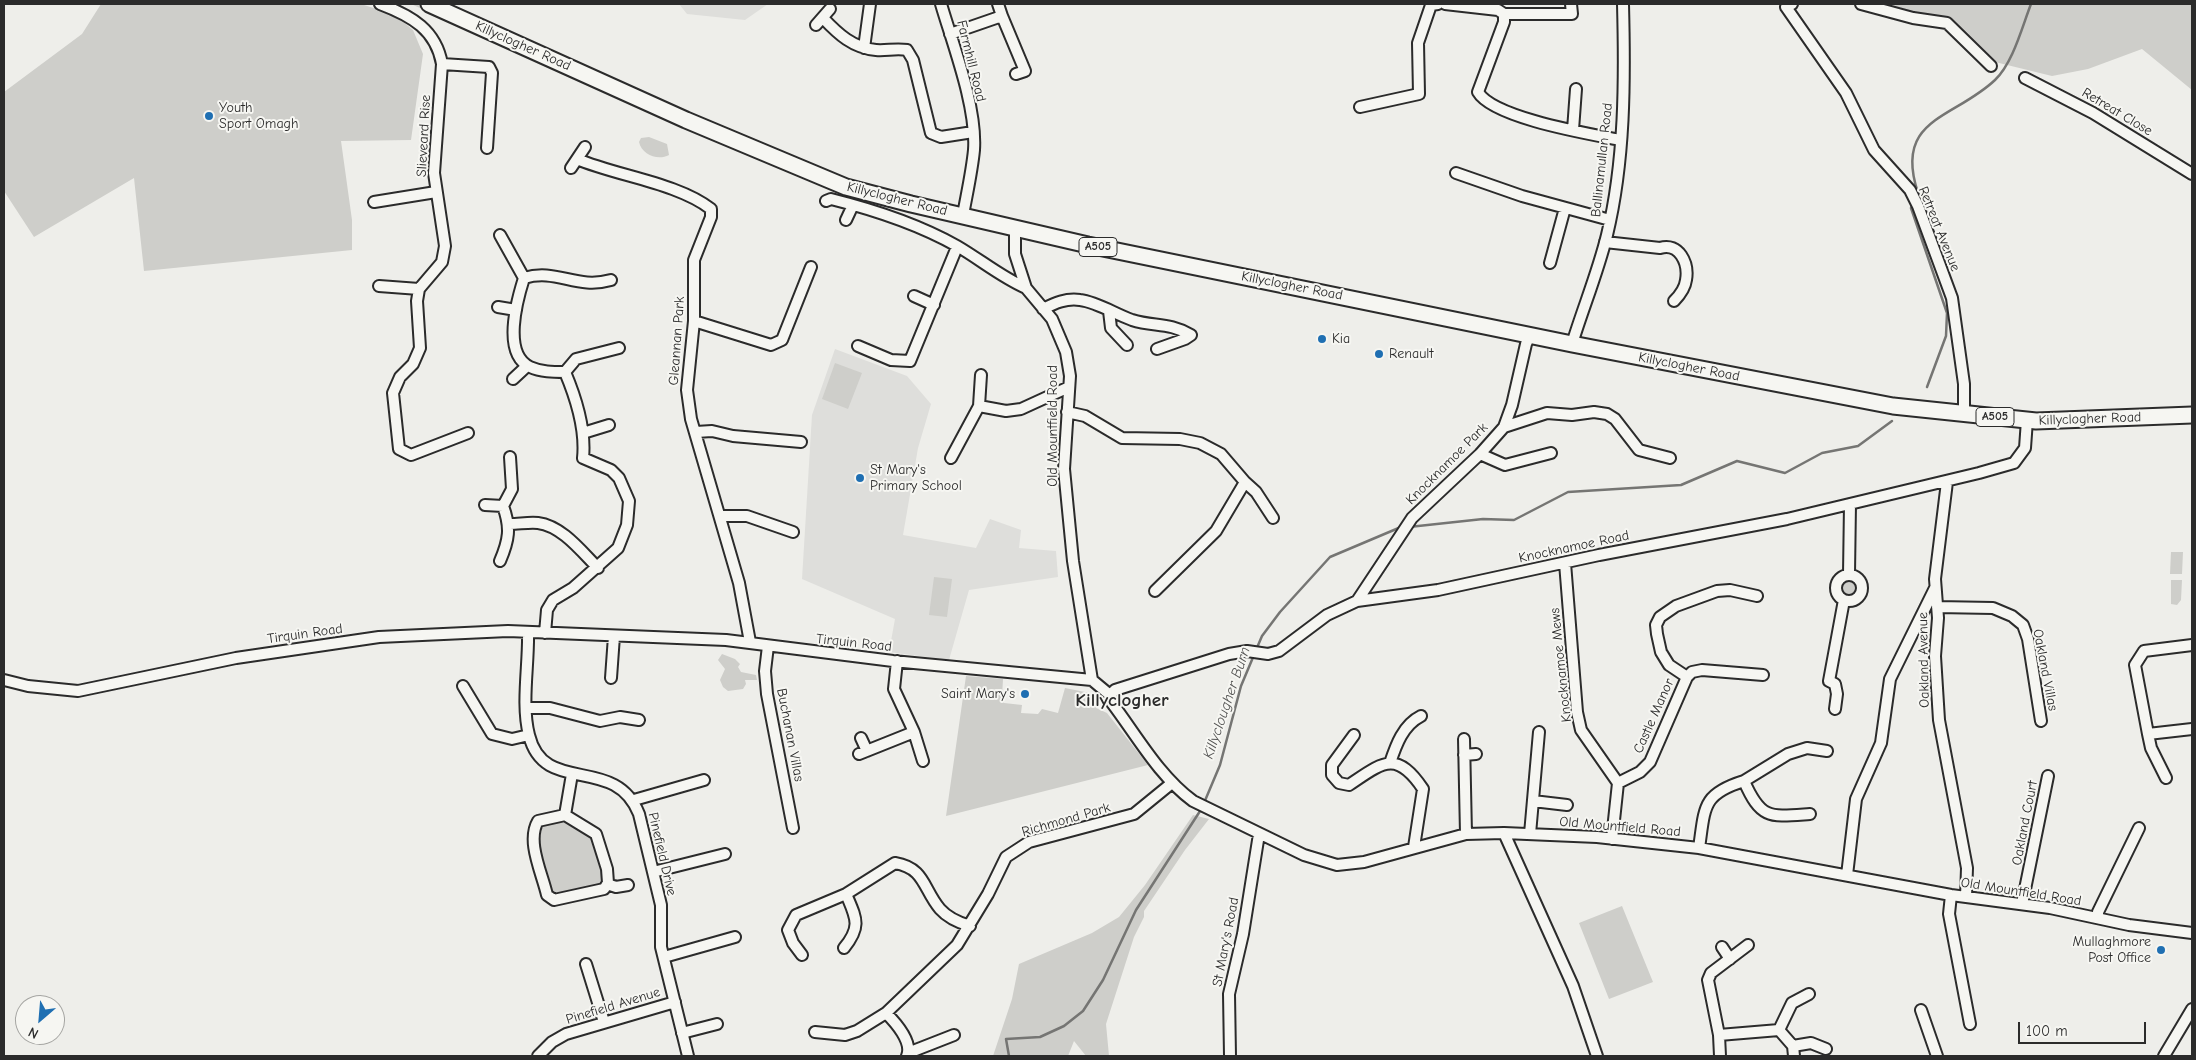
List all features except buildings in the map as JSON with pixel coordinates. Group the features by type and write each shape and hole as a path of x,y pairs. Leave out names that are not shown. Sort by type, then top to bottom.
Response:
{"highway":[{"name":"Killyclogher Road","path":"429,4 686,120 846,187 911,204 963,214 1088,245 1572,344 1893,406 1964,415 2027,420 2192,415"}],"street":[{"name":"Slieveard Rise","path":"380,4 411,18 425,29 440,49 442,64 434,173 445,246 442,262 419,289"},
{"path":"864,48 870,4"},
{"name":"Farmhill Road","path":"941,4 964,81 973,132 974,149 963,214"},
{"path":"998,4 1025,70 1016,74"},
{"path":"1360,107 1420,94 1418,43 1431,5 1438,4"},
{"path":"1445,4 1498,10 1504,14 1572,14 1571,4"},
{"name":"Ballinamullan Road","path":"1572,344 1605,242 1610,220 1620,140 1623,4"},
{"path":"1861,4 1913,18 1947,24 1991,66"},
{"name":"Retreat Avenue","path":"1787,5 1846,93 1874,150 1910,190 1918,206 1952,298 1964,384 1964,415"},
{"path":"830,9 820,21 839,35 864,48 907,50 913,60 931,133 941,137 973,132"},
{"path":"1504,14 1504,22 1478,92 1481,98 1489,104 1530,119 1620,140"},
{"path":"950,34 1002,16"},
{"path":"442,64 489,68 492,73 487,148"},
{"name":"Retreat Close","path":"2025,78 2093,113 2192,174"},
{"path":"1573,130 1576,89"},
{"name":"Gleannan Park","path":"585,147 574,163 669,188 711,209 711,218 694,260 694,321 687,390 691,420 721,516 739,583 750,642"},
{"path":"1456,172 1522,196 1610,220"},
{"path":"374,202 436,192"},
{"path":"826,202 831,199 881,213 957,246 1002,277 1026,288"},
{"path":"846,220 853,204"},
{"path":"1550,262 1565,208"},
{"path":"1015,227 1015,254 1026,288"},
{"path":"500,235 524,278 512,330 518,353 527,366 544,372 565,372 576,359 619,348"},
{"path":"1605,242 1656,248 1668,245 1677,248 1683,258 1686,279 1681,293 1674,301"},
{"path":"858,346 891,360 910,361 957,246"},
{"path":"694,321 772,345 782,340 811,267"},
{"path":"524,278 545,275 578,283 598,284 612,280"},
{"path":"379,286 419,289 417,301 420,348 413,364 400,377 393,393 400,449 411,455 468,433"},
{"name":"Old Mountfield Road","path":"1026,288 1057,329 1066,352 1069,387 1064,469 1072,561 1092,680"},
{"path":"914,296 934,305"},
{"path":"1043,309 1060,301 1081,300 1151,325 1167,324 1191,335 1157,349"},
{"path":"498,307 516,310"},
{"path":"1109,311 1111,328 1127,345"},
{"name":"Knocknamoe Park","path":"1357,601 1410,522 1456,474 1480,454 1504,427 1512,405 1530,334"},
{"path":"514,379 527,366"},
{"path":"545,633 548,610 553,600 573,588 598,568 618,548 626,524 629,501 619,478 610,470 583,458 583,433 572,388 565,372"},
{"path":"951,458 979,406 981,375"},
{"path":"979,406 1006,411 1021,408 1069,387"},
{"path":"1067,412 1085,416 1122,438 1180,439 1200,443 1221,454 1256,492 1273,518"},
{"path":"1504,427 1547,413 1572,415 1594,412 1607,414 1615,419 1639,450 1670,458"},
{"name":"Knocknamoe Road","path":"1110,695 1115,690 1229,654 1247,651 1260,653 1279,651 1327,615 1357,601 1438,590 1850,504 1947,482 2014,463 2025,448 2027,420"},
{"path":"583,433 609,425"},
{"path":"696,432 712,431 733,436 801,442"},
{"path":"1480,454 1506,465 1550,453"},
{"path":"500,562 506,547 510,524 503,506 512,489 510,457"},
{"path":"1155,591 1216,531 1245,482"},
{"name":"Oakland Avenue","path":"1947,482 1940,527 1935,588 1937,607 1935,656 1940,720 1967,868 1966,897"},
{"path":"1849,574 1850,504"},
{"path":"485,505 503,506"},
{"path":"721,516 746,516 793,532"},
{"path":"510,524 539,523 554,529 568,538 598,568"},
{"name":"Knocknamoe Mews","path":"1565,563 1581,730 1618,783"},
{"path":"1844,600 1837,593 1837,582 1840,578 1849,574"},
{"path":"1844,600 1856,598 1861,593 1860,581 1849,574"},
{"path":"1847,875 1856,799 1881,744 1890,679 1935,588"},
{"name":"Castle Manor","path":"1687,677 1669,665 1660,652 1656,634 1656,625 1660,617 1676,606 1717,591 1730,590 1757,596"},
{"path":"1835,709 1838,694 1835,684 1830,681 1844,600"},
{"name":"Oakland Villas","path":"1937,607 1993,608 2012,616 2023,625 2028,639 2041,721"},
{"name":"Tirquin Road","path":"4,680 30,686 78,691 228,660 379,638 491,631 750,642 768,646 897,661 1092,680"},
{"name":"Pinefield Drive","path":"528,632 527,708 529,735 537,752 550,766 565,773 617,784 634,800 640,814 661,905 659,934 688,1056"},
{"path":"611,678 614,636"},
{"path":"2166,778 2151,748 2134,665 2144,651 2192,645"},
{"name":"Buchanan Villas","path":"768,646 765,670 767,694 793,828"},
{"path":"897,661 893,682 894,689 914,732 923,760"},
{"name":"Castle Manor","path":"1618,783 1640,772 1650,762 1687,677 1692,672 1702,670 1763,675"},
{"path":"1092,680 1110,695"},
{"path":"463,686 492,734 512,739 529,735"},
{"name":"Old Mountfield Road","path":"1110,695 1112,703 1180,792 1207,810 1304,855 1337,865 1364,862 1466,834 1504,833 1612,839 1699,848 1952,895 2022,904 2192,934"},
{"path":"527,708 550,708 600,721 620,717 640,720"},
{"path":"1390,763 1402,734 1415,719 1421,716"},
{"path":"2148,734 2192,729"},
{"path":"861,738 863,752 914,732"},
{"path":"1530,834 1539,732"},
{"path":"1354,735 1332,766 1332,775 1339,783 1349,784 1384,763 1394,762 1406,770 1423,789 1414,847"},
{"path":"1464,739 1466,834"},
{"path":"1699,848 1703,817 1712,796 1719,790 1744,781 1788,754 1807,748 1827,751"},
{"path":"1464,755 1476,754"},
{"path":"565,815 572,774"},
{"name":"Oakland Court","path":"2022,904 2048,776"},
{"path":"634,800 704,780"},
{"path":"1744,781 1756,805 1762,811 1780,816 1810,814"},
{"name":"Richmond Park","path":"815,1032 845,1035 857,1032 886,1013 956,945 970,926 1006,857 1014,851 1029,842 1134,814 1172,783"},
{"path":"1612,839 1618,783"},
{"path":"1533,801 1567,805"},
{"path":"565,815 596,834 607,869 607,884 604,888 554,900 548,895 533,841 533,829 538,821 565,815"},
{"path":"2098,918 2098,912 2139,828"},
{"path":"1504,833 1572,986 1597,1056"},
{"name":"St Mary's Road","path":"1230,1056 1229,994 1242,934 1259,834"},
{"path":"653,872 725,854"},
{"path":"802,954 793,943 788,930 790,922 796,915 846,894 895,863 910,866 918,874 939,908 946,915 970,926"},
{"path":"607,884 616,887 628,884"},
{"path":"844,948 853,936 856,928 855,916 846,894"},
{"path":"1952,895 1949,914 1970,1024"},
{"path":"664,957 735,937"},
{"path":"1720,1056 1719,1035 1708,980 1711,973 1748,945"},
{"path":"1722,948 1730,959"},
{"path":"586,964 604,1022"},
{"path":"1779,1030 1792,1003 1810,994"},
{"name":"Pinefield Avenue","path":"538,1056 552,1042 566,1034 675,1002"},
{"path":"2164,1056 2189,1024 2192,1009"},
{"path":"1921,1010 1937,1056"},
{"path":"886,1013 904,1037 908,1054 954,1035"},
{"path":"682,1033 717,1024"},
{"path":"1719,1035 1779,1030"},
{"path":"1779,1030 1794,1051 1811,1043 1826,1049"}],"shaded area":[{"name":"Youth Sport Omagh","path":"101,4 361,4 395,15 413,30 423,54 411,140 341,141 352,220 352,250 144,271 134,178 34,237 4,191 4,92 82,34"},
{"path":"411,4 416,4 678,124"},
{"path":"679,4 768,4 745,20 687,14"},
{"path":"1875,4 2192,4 2192,90 2142,49 2088,69 2052,76 1995,62 1948,20"},
{"path":"649,137 667,144 669,155 655,157 643,150 639,142 641,138"},
{"name":"St Mary's Primary School","path":"835,349 907,376 931,404 918,448 903,535 976,548 990,519 1021,530 1019,548 1056,551 1058,577 969,590 949,660 889,652 895,619 802,579 812,415"},
{"path":"835,363 862,373 848,409 822,399"},
{"path":"2171,552 2183,552 2182,574 2170,574"},
{"path":"934,577 952,579 947,617 929,615"},
{"path":"1846,579 1852,579 1857,584 1855,593 1846,595 1841,590 1841,584"},
{"path":"2171,580 2182,580 2181,600 2177,605 2171,604"},
{"path":"722,654 735,659 740,664 738,667 741,672 756,675 757,680 745,680 746,684 743,689 728,691 723,687 720,680 725,669 718,660"},
{"path":"966,676 1003,679 1002,697 1004,703 1022,705 1021,713 1038,714 1042,709 1058,713 1065,688 1090,693 1100,700 1096,708 1107,713 1148,765 946,816"},
{"path":"1193,815 1209,819 1185,850 1144,911 1144,917 1134,937 1106,1024 1109,1056 1086,1056 1074,1041 1068,1056 993,1056 1012,999 1019,964 1092,933 1119,917 1145,885"},
{"path":"558,821 580,829 592,840 598,855 603,878 599,884 559,895 551,893 537,840 543,826"},
{"path":"1622,906 1653,982 1609,999 1579,923"}],"waterway":[{"path":"1917,196 1918,193 1912,168 1914,149 1921,135 1932,123 1979,93 2001,73 2012,55 2031,4"},
{"path":"1913,203 1911,208 1947,313 1946,336 1927,387"},
{"name":"Killyclougher Burn","path":"1409,527 1483,519 1514,520 1568,492 1681,485 1737,461 1785,473 1822,453 1858,446 1892,421"},
{"name":"Killyclougher Burn","path":"1256,650 1262,636 1280,612 1330,557 1401,527"},
{"name":"Killyclougher Burn","path":"1204,803 1220,765 1241,686 1254,655"},
{"name":"Killyclougher Burn","path":"1009,1056 1006,1039 1040,1037 1064,1026 1083,1011 1103,980 1136,910 1202,808"}],"place":[{"name":"Youth Sport Omagh","path":"209,116"},
{"name":"Kia","path":"1322,339"},
{"name":"Renault","path":"1379,354"},
{"name":"St Mary's Primary School","path":"860,478"},
{"name":"Saint Mary's","path":"1025,694"},
{"name":"Mullaghmore Post Office","path":"2161,950"}],"district":[{"name":"Killyclogher","path":"1122,701"}]}
